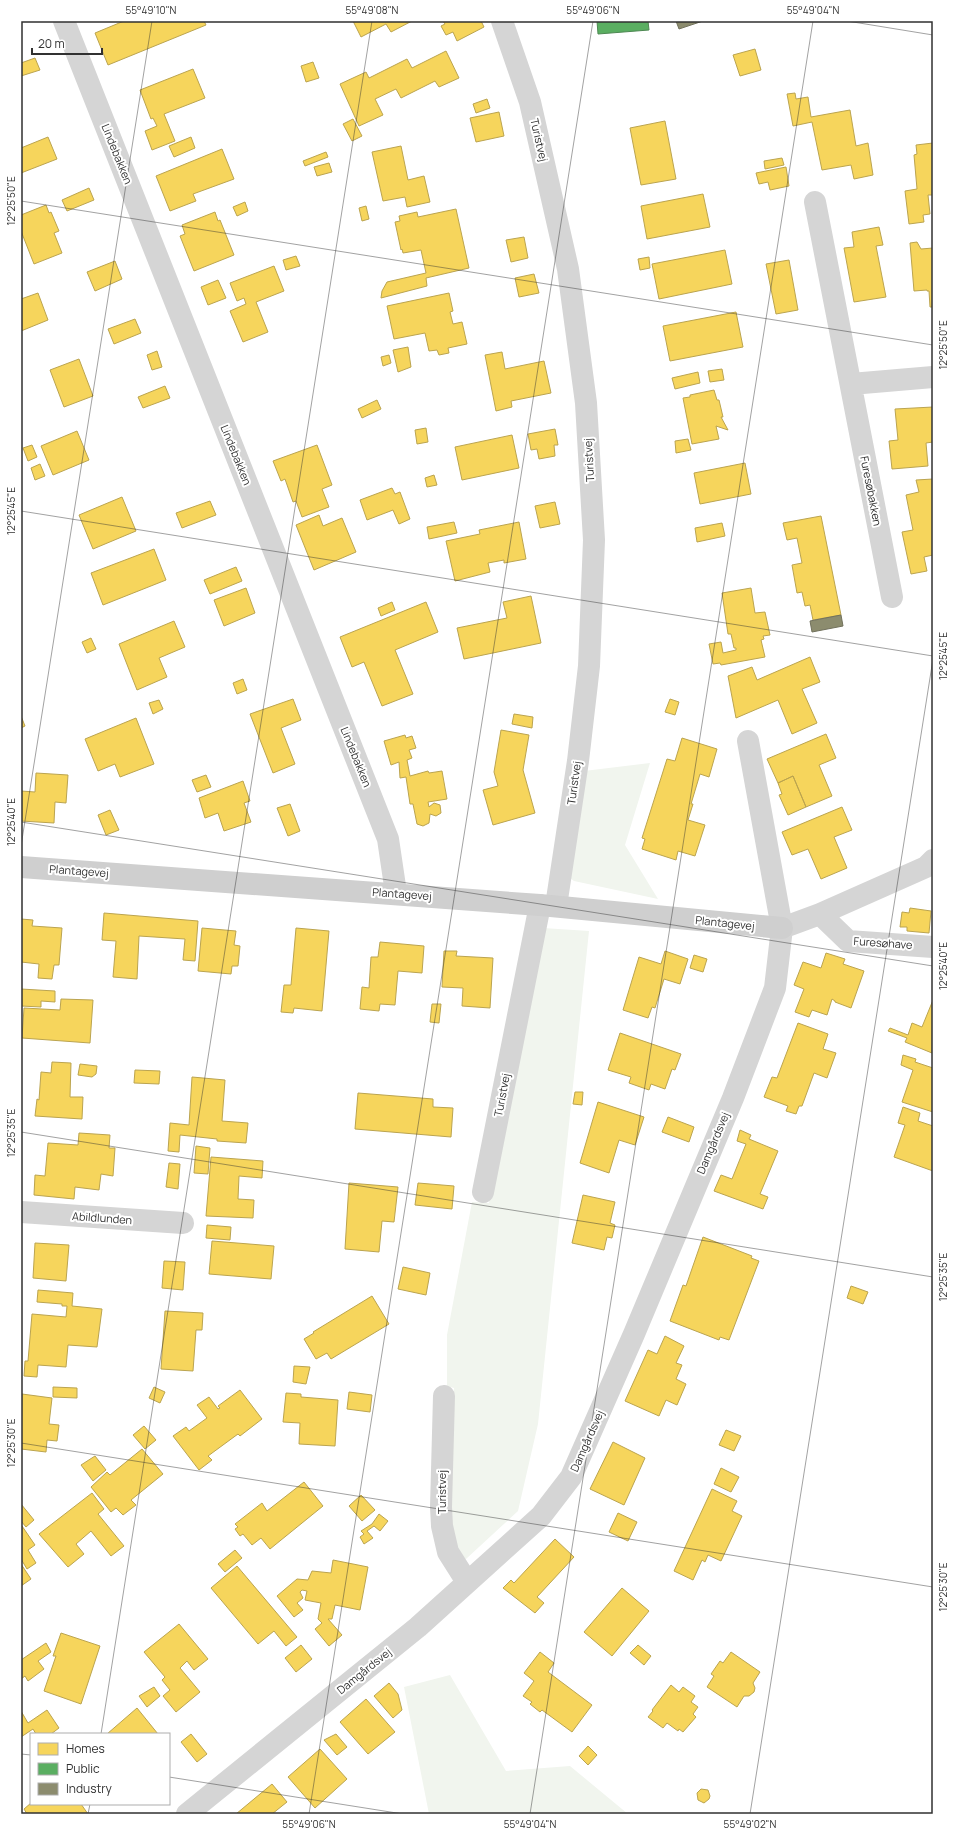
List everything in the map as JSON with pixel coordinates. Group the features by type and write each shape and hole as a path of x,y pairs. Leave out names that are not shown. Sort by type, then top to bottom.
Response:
{"street":[{"name":"Lindebakken","path":"64,21 388,839 396,893"},
{"name":"Turistvej","path":"483,1192 548,905 578,761 588,666 594,540 587,410 568,269 530,102 502,21"},
{"name":"Furesøbakken","path":"815,202 892,597"},
{"path":"851,384 933,377"},
{"path":"748,741 782,928"},
{"name":"Plantagevej","path":"21,867 548,905 782,928 820,914 926,867 933,860"},
{"name":"Furesøhave","path":"820,914 848,941 933,947"},
{"name":"Damgårdsvej","path":"187,1814 418,1627 540,1516 571,1477 634,1334 733,1098 775,988 782,928"},
{"name":"Abildlunden","path":"21,1212 183,1223"},
{"name":"Turistvej","path":"444,1396 441,1507 442,1526 448,1552 467,1582"}],"shaded area":[{"path":"650,763 625,845 658,899 574,881 570,878 584,771"},
{"path":"543,928 589,931 538,1424 518,1511 466,1559 458,1557 453,1552 447,1455 454,1388 447,1386 447,1335 472,1202 489,1203 491,1182"},
{"path":"450,1675 506,1771 570,1766 628,1814 429,1814 404,1687"}],"building: Homes":[{"path":"124,21 204,21 206,25 108,65 95,33"},
{"path":"353,21 412,21 391,32 386,24 361,37"},
{"path":"443,21 481,21 484,27 457,41 453,32 446,35 441,26 445,24"},
{"path":"755,49 761,70 740,76 733,55"},
{"path":"446,51 459,78 439,87 435,81 401,98 396,89 375,99 383,115 359,126 340,84 366,72 369,78 407,59 412,68"},
{"path":"35,58 40,70 21,76 21,63"},
{"path":"313,62 319,78 306,82 301,66"},
{"path":"193,69 205,98 164,114 175,141 152,150 145,131 157,126 153,118 151,119 140,90"},
{"path":"795,93 796,99 808,97 811,117 850,110 856,146 868,143 873,175 854,179 851,165 822,170 812,122 793,126 787,94"},
{"path":"487,99 490,108 476,113 473,104"},
{"path":"499,112 504,136 476,142 470,118"},
{"path":"353,119 362,136 352,141 343,124"},
{"path":"665,121 676,179 641,185 630,128"},
{"path":"48,137 57,159 21,173 21,148"},
{"path":"191,137 195,148 174,157 169,146"},
{"path":"933,143 933,195 928,195 930,214 923,215 924,222 909,224 905,191 917,189 914,155 917,154 916,145"},
{"path":"401,146 408,180 424,176 430,202 407,207 405,197 383,201 372,152"},
{"path":"222,149 234,179 193,194 196,201 170,211 156,176"},
{"path":"326,152 328,157 305,166 303,161"},
{"path":"782,158 784,165 765,169 764,161"},
{"path":"329,163 332,172 317,176 314,167"},
{"path":"786,167 789,186 770,190 768,182 759,184 756,173"},
{"path":"89,188 94,200 67,211 62,200"},
{"path":"703,194 710,227 647,239 641,206"},
{"path":"245,202 248,211 237,216 233,207"},
{"path":"46,205 49,213 51,212 59,231 54,233 62,253 34,264 21,231 21,215"},
{"path":"366,206 369,219 362,221 359,208"},
{"path":"456,209 469,268 426,278 427,286 381,298 382,291 387,282 426,273 421,250 403,253 402,249 401,250 395,222 400,221 399,216 417,212 418,217"},
{"path":"215,212 218,221 220,220 234,255 194,271 180,236 185,234 182,225"},
{"path":"879,227 883,245 876,246 886,297 854,302 844,248 854,247 852,232"},
{"path":"524,237 528,258 511,262 506,240"},
{"path":"917,242 921,249 933,248 933,307 930,307 929,291 914,291 910,243"},
{"path":"725,250 732,284 659,299 652,264"},
{"path":"296,256 300,266 286,270 283,260"},
{"path":"649,257 650,268 640,270 638,259"},
{"path":"789,260 798,310 776,314 766,264"},
{"path":"115,261 122,279 95,291 87,272"},
{"path":"274,266 284,291 256,302 268,332 243,342 230,311 246,304 244,298 237,301 230,283"},
{"path":"534,274 539,293 519,297 515,278"},
{"path":"218,280 226,298 208,305 201,287"},
{"path":"38,293 48,320 21,331 21,299"},
{"path":"449,293 453,311 450,312 453,324 462,322 467,344 448,348 449,353 439,355 437,350 429,351 425,333 394,339 387,306"},
{"path":"736,312 743,347 670,361 663,326"},
{"path":"135,319 141,333 114,344 108,329"},
{"path":"408,347 411,367 398,372 393,350"},
{"path":"157,351 162,367 152,370 147,355"},
{"path":"502,352 505,369 544,361 551,393 511,401 512,407 496,411 485,355"},
{"path":"389,355 391,363 383,366 381,357"},
{"path":"79,359 93,396 64,407 50,370"},
{"path":"722,369 724,380 710,382 708,371"},
{"path":"698,372 700,383 675,389 672,378"},
{"path":"165,386 170,398 143,408 138,397"},
{"path":"714,390 717,400 719,400 723,417 721,417 728,430 716,426 719,439 692,444 683,398"},
{"path":"377,400 381,409 362,418 358,409"},
{"path":"933,407 933,442 926,443 928,466 892,469 889,441 898,440 895,409"},
{"path":"426,428 428,442 417,444 415,430"},
{"path":"555,429 558,445 554,445 555,456 539,459 537,449 531,450 528,434"},
{"path":"77,431 89,460 53,475 41,446"},
{"path":"512,435 519,468 462,480 455,447"},
{"path":"688,439 691,450 676,453 675,441"},
{"path":"32,445 37,457 28,461 23,448"},
{"path":"317,445 332,485 322,489 329,507 302,517 296,501 293,502 285,479 281,481 273,461"},
{"path":"745,463 751,494 700,504 694,473"},
{"path":"40,464 45,476 35,480 31,468"},
{"path":"434,475 437,485 427,487 425,478"},
{"path":"933,479 933,555 924,557 927,571 911,574 902,532 913,530 906,495 919,492 916,480"},
{"path":"392,488 395,494 400,492 410,519 399,524 393,510 367,520 360,500"},
{"path":"122,497 136,531 93,549 79,515"},
{"path":"210,501 216,515 182,528 176,513"},
{"path":"555,502 560,524 540,528 535,506"},
{"path":"319,515 323,526 342,518 356,552 314,570 296,525"},
{"path":"821,516 841,615 813,620 810,605 805,606 802,592 797,593 792,565 802,563 797,538 787,540 783,523"},
{"path":"454,522 457,533 429,539 427,527"},
{"path":"519,522 526,559 504,563 504,560 488,563 490,572 455,581 446,541 480,534 479,530"},
{"path":"722,523 725,536 697,542 695,528"},
{"path":"154,549 166,580 103,605 91,573"},
{"path":"236,567 242,581 210,594 204,580"},
{"path":"246,588 255,613 224,626 214,600"},
{"path":"751,588 755,613 765,612 770,635 763,636 764,639 761,640 765,657 721,665 720,663 713,664 709,644 721,642 723,653 736,650 736,648 734,648 731,634 728,634 722,593"},
{"path":"531,596 541,643 464,659 457,628 507,618 503,602"},
{"path":"392,602 395,610 381,616 378,608"},
{"path":"426,602 438,632 395,650 413,694 382,706 364,662 352,667 340,637"},
{"path":"174,621 185,647 159,658 167,677 137,690 119,644"},
{"path":"91,638 96,649 87,653 82,642"},
{"path":"810,657 820,682 802,689 817,723 792,734 778,700 736,718 728,676 752,667 757,680"},
{"path":"243,679 247,690 237,694 233,683"},
{"path":"293,699 301,720 281,728 295,764 273,773 250,714"},
{"path":"670,699 679,702 675,715 665,712"},
{"path":"159,700 163,709 153,714 149,703"},
{"path":"514,714 533,717 532,728 512,724"},
{"path":"21,716 25,726 21,728"},
{"path":"136,718 154,764 120,777 115,764 98,771 85,739"},
{"path":"501,730 529,735 523,770 535,813 493,825 483,790 498,786 494,772"},
{"path":"826,734 836,758 819,765 832,796 806,807 793,776 778,783 767,759"},
{"path":"405,735 406,738 412,736 416,748 409,750 412,758 407,760 410,776 428,771 429,773 442,771 447,799 428,802 429,807 434,803 440,805 441,813 436,816 430,814 429,823 423,826 417,824 413,804 410,804 406,777 400,778 399,762 391,765 384,741"},
{"path":"682,738 717,749 709,777 700,774 691,804 693,804 688,820 705,825 695,856 678,851 676,860 642,849 645,839 642,838 667,759 675,761"},
{"path":"36,773 68,775 66,803 55,802 54,823 21,821 21,791 35,792"},
{"path":"206,775 211,787 197,792 192,780"},
{"path":"793,776 806,807 788,815 779,795 782,794 778,783"},
{"path":"243,781 250,801 244,803 251,822 224,831 218,813 205,818 199,798"},
{"path":"290,804 300,831 288,836 277,808"},
{"path":"842,807 852,830 834,837 847,868 821,879 808,849 792,855 782,832"},
{"path":"110,810 119,830 106,835 98,815"},
{"path":"910,908 931,911 929,933 907,931 907,927 900,927 902,912 909,913"},
{"path":"104,913 198,921 195,961 183,960 185,939 139,936 137,979 113,977 116,941 102,940"},
{"path":"21,919 33,920 32,926 62,928 59,965 54,965 52,979 38,978 39,964 21,962"},
{"path":"202,928 236,931 234,945 240,946 238,966 232,966 231,974 198,971"},
{"path":"296,928 329,931 322,1011 294,1008 293,1013 281,1012 284,985 291,985"},
{"path":"380,942 424,946 422,973 398,971 395,1005 380,1004 379,1011 360,1009 362,987 369,988 371,957 378,957"},
{"path":"444,951 457,951 456,956 493,958 490,1008 462,1006 463,988 442,987"},
{"path":"665,951 688,959 680,984 664,979 655,1008 652,1007 648,1018 623,1010 639,957 661,964"},
{"path":"826,953 845,959 843,964 864,971 851,1008 835,1002 832,999 827,1015 812,1010 809,1017 795,1012 804,989 794,985 803,962 821,968"},
{"path":"694,955 707,959 703,972 690,968"},
{"path":"21,989 55,991 55,1002 41,1001 41,1007 21,1006"},
{"path":"61,999 93,1000 90,1043 22,1038 24,1008 60,1010"},
{"path":"933,1000 932,1053 905,1042 907,1038 888,1031 890,1028 908,1035 912,1023 922,1027"},
{"path":"432,1004 441,1004 439,1023 430,1022"},
{"path":"798,1023 828,1034 823,1049 836,1053 827,1078 814,1073 802,1106 799,1106 796,1114 786,1111 788,1106 764,1097 772,1077 777,1078"},
{"path":"620,1033 681,1054 675,1070 672,1069 665,1089 651,1084 649,1090 629,1083 631,1077 608,1070"},
{"path":"903,1055 916,1059 915,1062 933,1068 933,1112 902,1102 913,1070 901,1065"},
{"path":"52,1062 71,1063 70,1097 83,1097 82,1119 35,1116 37,1099 39,1100 41,1072 51,1073"},
{"path":"80,1064 97,1066 96,1074 92,1077 78,1075"},
{"path":"135,1070 160,1071 159,1084 134,1083"},
{"path":"192,1077 225,1080 222,1121 248,1123 246,1143 217,1141 217,1139 180,1135 179,1152 168,1151 170,1123 189,1125"},
{"path":"575,1092 583,1092 582,1105 573,1104"},
{"path":"358,1093 433,1099 433,1107 453,1108 451,1137 355,1129"},
{"path":"598,1102 644,1117 635,1145 619,1140 609,1173 580,1163"},
{"path":"903,1107 920,1113 918,1121 933,1126 933,1171 894,1157 905,1125 898,1123"},
{"path":"668,1117 694,1127 689,1142 662,1132"},
{"path":"740,1130 751,1135 749,1139 778,1151 760,1194 768,1197 763,1209 714,1191 721,1175 732,1179 746,1144 737,1141"},
{"path":"79,1133 110,1135 109,1148 115,1148 113,1176 101,1174 99,1190 75,1187 74,1199 34,1195 35,1175 45,1176 48,1143 78,1145"},
{"path":"196,1146 210,1148 208,1174 194,1173"},
{"path":"211,1157 263,1161 262,1178 239,1176 238,1199 254,1200 253,1218 206,1216"},
{"path":"169,1163 180,1164 178,1189 166,1187"},
{"path":"349,1183 398,1187 394,1222 382,1221 379,1252 345,1249"},
{"path":"418,1183 454,1186 452,1209 415,1205"},
{"path":"583,1195 615,1202 610,1223 615,1225 612,1238 607,1237 604,1250 572,1243"},
{"path":"207,1225 231,1227 230,1240 206,1238"},
{"path":"703,1237 752,1256 751,1258 759,1261 729,1340 720,1337 719,1340 670,1321 683,1285 686,1286"},
{"path":"212,1241 274,1246 271,1279 209,1274"},
{"path":"35,1243 69,1245 66,1281 33,1278"},
{"path":"164,1261 185,1262 183,1290 162,1288"},
{"path":"403,1267 430,1273 426,1295 398,1289"},
{"path":"851,1286 868,1292 863,1304 847,1298"},
{"path":"38,1290 73,1293 72,1306 102,1309 97,1347 68,1345 66,1367 38,1365 37,1377 24,1376 25,1361 28,1361 32,1314 66,1317 67,1306 62,1306 62,1304 37,1302"},
{"path":"372,1296 389,1324 331,1359 327,1353 316,1359 304,1339"},
{"path":"165,1311 203,1313 202,1330 196,1330 193,1371 161,1369"},
{"path":"665,1336 684,1346 676,1363 682,1365 676,1379 686,1384 677,1405 666,1400 659,1416 625,1401 648,1350 657,1354"},
{"path":"294,1366 310,1367 306,1384 293,1382"},
{"path":"53,1387 77,1388 77,1398 53,1397"},
{"path":"154,1387 165,1392 160,1403 149,1398"},
{"path":"240,1390 262,1419 240,1436 238,1434 208,1456 212,1460 199,1470 173,1436 186,1427 189,1431 207,1418 197,1405 209,1397 218,1409 220,1408 218,1406"},
{"path":"349,1392 372,1395 370,1412 347,1409"},
{"path":"286,1393 301,1394 301,1397 338,1400 335,1446 299,1444 300,1423 283,1422"},
{"path":"22,1394 52,1398 49,1424 59,1425 57,1441 47,1440 46,1452 21,1449"},
{"path":"144,1426 156,1440 145,1449 133,1435"},
{"path":"726,1430 741,1436 734,1451 719,1445"},
{"path":"613,1442 645,1458 624,1505 590,1489"},
{"path":"142,1449 163,1474 131,1500 136,1505 123,1515 116,1508 111,1512 91,1487 107,1472 110,1475"},
{"path":"95,1456 106,1470 93,1481 81,1465"},
{"path":"721,1468 739,1477 731,1492 714,1484"},
{"path":"304,1482 323,1506 270,1549 261,1538 252,1545 243,1534 240,1536 235,1529 238,1527 235,1524 262,1503 267,1511"},
{"path":"712,1489 737,1501 732,1511 742,1516 721,1561 708,1555 705,1562 702,1560 693,1580 674,1571"},
{"path":"92,1493 104,1509 98,1514 124,1546 111,1556 91,1531 76,1544 84,1554 68,1567 39,1534"},
{"path":"361,1495 375,1510 362,1521 349,1506"},
{"path":"21,1504 34,1520 26,1527 21,1521"},
{"path":"618,1513 637,1522 628,1541 609,1532"},
{"path":"379,1514 388,1521 380,1531 374,1526 367,1531 373,1538 364,1544 360,1537 364,1534 361,1531 372,1524"},
{"path":"22,1526 35,1545 28,1550 36,1563 27,1569 21,1559"},
{"path":"555,1539 574,1557 537,1597 544,1603 535,1613 503,1588 511,1580 514,1583"},
{"path":"235,1550 242,1558 225,1572 218,1564"},
{"path":"333,1560 368,1567 360,1610 335,1605 332,1619 328,1619 342,1635 329,1646 315,1629 322,1623 318,1619 321,1603 305,1600 307,1591 302,1590 300,1592 303,1598 297,1603 303,1610 294,1617 277,1596 297,1579 308,1580 312,1571 331,1573"},
{"path":"21,1564 31,1579 21,1586"},
{"path":"237,1566 297,1637 286,1646 274,1631 258,1644 211,1588"},
{"path":"622,1588 649,1611 612,1656 584,1632"},
{"path":"179,1624 208,1659 194,1670 187,1661 180,1668 200,1692 176,1712 163,1696 170,1690 162,1680 165,1677 144,1652"},
{"path":"61,1633 100,1646 81,1704 44,1691 56,1656 53,1656"},
{"path":"46,1643 51,1652 38,1661 44,1669 28,1681 25,1676 21,1679 21,1660"},
{"path":"301,1645 312,1659 296,1672 285,1658"},
{"path":"638,1645 651,1656 644,1665 630,1653"},
{"path":"540,1652 554,1663 548,1672 592,1705 572,1732 542,1710 540,1712 530,1704 532,1702 523,1696 534,1681 524,1673"},
{"path":"731,1652 760,1672 753,1683 755,1688 754,1692 749,1696 744,1696 737,1707 707,1687 714,1676 711,1674 720,1661 723,1663"},
{"path":"389,1683 398,1694 402,1710 393,1718 374,1696"},
{"path":"671,1685 679,1692 683,1687 695,1696 691,1702 698,1707 693,1714 696,1717 683,1732 679,1729 678,1731 667,1723 663,1728 648,1717"},
{"path":"154,1687 160,1696 147,1707 139,1696"},
{"path":"366,1699 395,1732 368,1754 340,1722"},
{"path":"137,1708 157,1733 108,1733"},
{"path":"47,1710 59,1728 52,1733 35,1733 33,1729 21,1737 21,1711 28,1723"},
{"path":"191,1734 207,1754 197,1762 181,1742"},
{"path":"336,1734 347,1747 337,1755 324,1740"},
{"path":"588,1746 597,1755 588,1765 579,1756"},
{"path":"320,1749 347,1779 315,1808 288,1777"},
{"path":"272,1784 287,1802 272,1814 236,1814"},
{"path":"701,1789 708,1790 710,1796 704,1803 698,1800 697,1793"},
{"path":"30,1804 82,1805 88,1814 27,1814 24,1809"}],"building: Public":[{"path":"597,21 648,21 649,30 598,34"}],"building: Industry":[{"path":"676,21 703,21 679,29"},
{"path":"841,615 843,626 812,632 810,621"}]}
